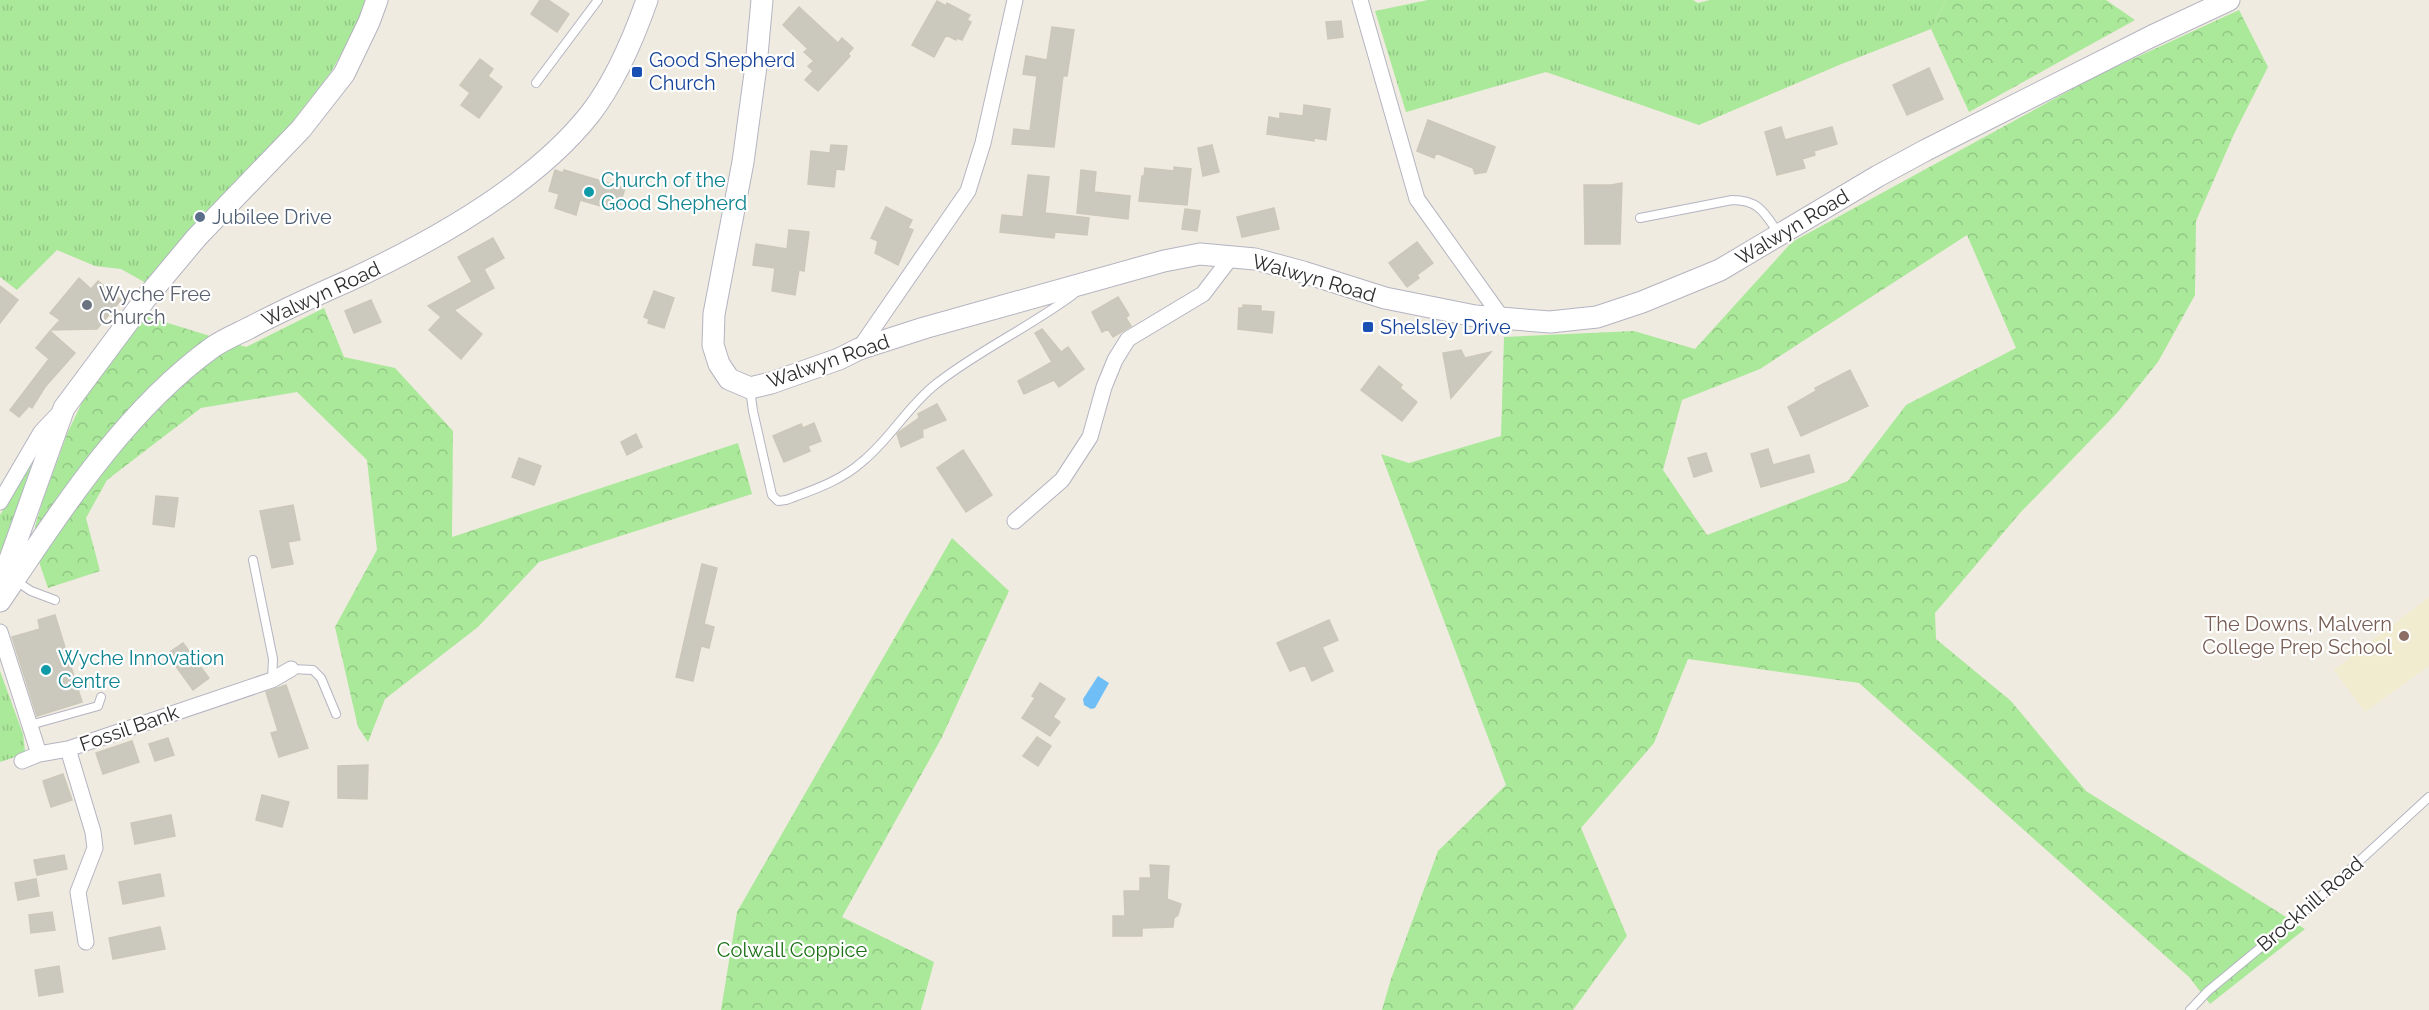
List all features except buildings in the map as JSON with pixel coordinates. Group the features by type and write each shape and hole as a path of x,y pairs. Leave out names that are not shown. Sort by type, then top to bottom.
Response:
{"main road":[{"path":"6,592 10,559 64,408 146,298 197,237 301,129 344,74 377,0"},
{"name":"Walwyn Road","path":"6,592 117,438 168,383 214,346 269,317 400,256 446,230 493,200 565,141 603,95 638,24 647,0"},
{"name":"Walwyn Road","path":"762,0 743,162 714,314 713,345 719,364 729,379 750,388 798,375 859,350 924,328 1164,261 1200,254 1255,260 1303,272 1384,298 1475,316 1550,322 1597,317 1642,302 1720,270 1926,150 2152,36 2229,0"}],"street":[{"path":"859,350 968,191 983,143 1015,0"},
{"path":"1360,0 1417,199 1502,318"},
{"path":"1015,521 1062,480 1090,437 1104,387 1115,360 1128,339 1203,294 1232,256"},
{"path":"0,502 41,432 64,408"},
{"path":"0,632 39,754"},
{"name":"Fossil Bank","path":"22,761 39,754 68,749 272,680 291,669"},
{"name":"Fossil Bank","path":"68,749 95,848 78,891 86,942"}],"lane":[{"path":"536,83 598,0"},
{"path":"1640,218 1732,200 1746,200 1760,207 1780,235"},
{"path":"750,388 772,495 778,501 786,500 843,477 865,460 934,385 975,357 1047,314 1090,282"},
{"path":"253,560 273,659 272,680"},
{"path":"6,592 32,591 55,600"},
{"path":"291,669 313,670 321,678 336,714"},
{"path":"30,725 98,706 101,697"},
{"name":"Brockhill Road","path":"2190,1010 2208,991 2306,910 2429,797"}],"shaded area":[{"name":"The Downs, Malvern College Prep School","path":"2429,597 2429,666 2365,712 2334,670"}],"green space":[{"path":"0,0 372,0 331,72 227,206 155,288 121,269 95,266 57,250 17,290 0,277"},
{"path":"1428,0 1693,0 1698,3 1710,0 1946,0 1931,29 1839,65 1699,125 1546,72 1406,112 1375,11"},
{"path":"1946,0 2106,0 2135,20 1969,112 1931,29"},
{"path":"2239,10 2268,67 2234,134 2196,221 2195,295 2158,362 2117,413 2020,513 1935,613 1936,639 2011,701 2086,791 2305,929 2210,1004 2189,977 1859,683 1688,659 1654,743 1581,828 1627,936 1573,1010 1382,1010 1391,979 1438,851 1506,785 1381,454 1409,463 1501,436 1504,337 1634,331 1695,349 1792,242 2100,74","holes":["1967,235 2016,348 1906,405 1848,481 1707,535 1663,470 1682,400 1760,369"]},
{"path":"324,308 344,357 395,368 453,431 452,537 738,443 752,494 539,562 478,627 385,699 368,742 358,727 335,627 377,550 367,460 297,392 201,408 107,480 86,518 100,571 48,588 37,556 35,526 43,500 67,434 87,392 145,316 246,347"},
{"path":"40,447 0,561 0,515"},
{"name":"Colwall Coppice","path":"952,538 1009,591 941,739 842,917 934,962 921,1010 721,1010 737,912"},
{"path":"0,671 23,734 25,751 21,755 0,762"}],"water":[{"path":"1098,676 1109,683 1095,708 1091,709 1084,705 1083,699"}],"place":[{"name":"Good Shepherd Church","path":"637,72"},
{"name":"Church of the Good Shepherd","path":"589,192"},
{"name":"Jubilee Drive","path":"200,217"},
{"name":"Wyche Free Church","path":"87,305"},
{"name":"Shelsley Drive","path":"1368,327"},
{"name":"The Downs, Malvern College Prep School","path":"2404,636"},
{"name":"Wyche Innovation Centre","path":"46,670"}]}
